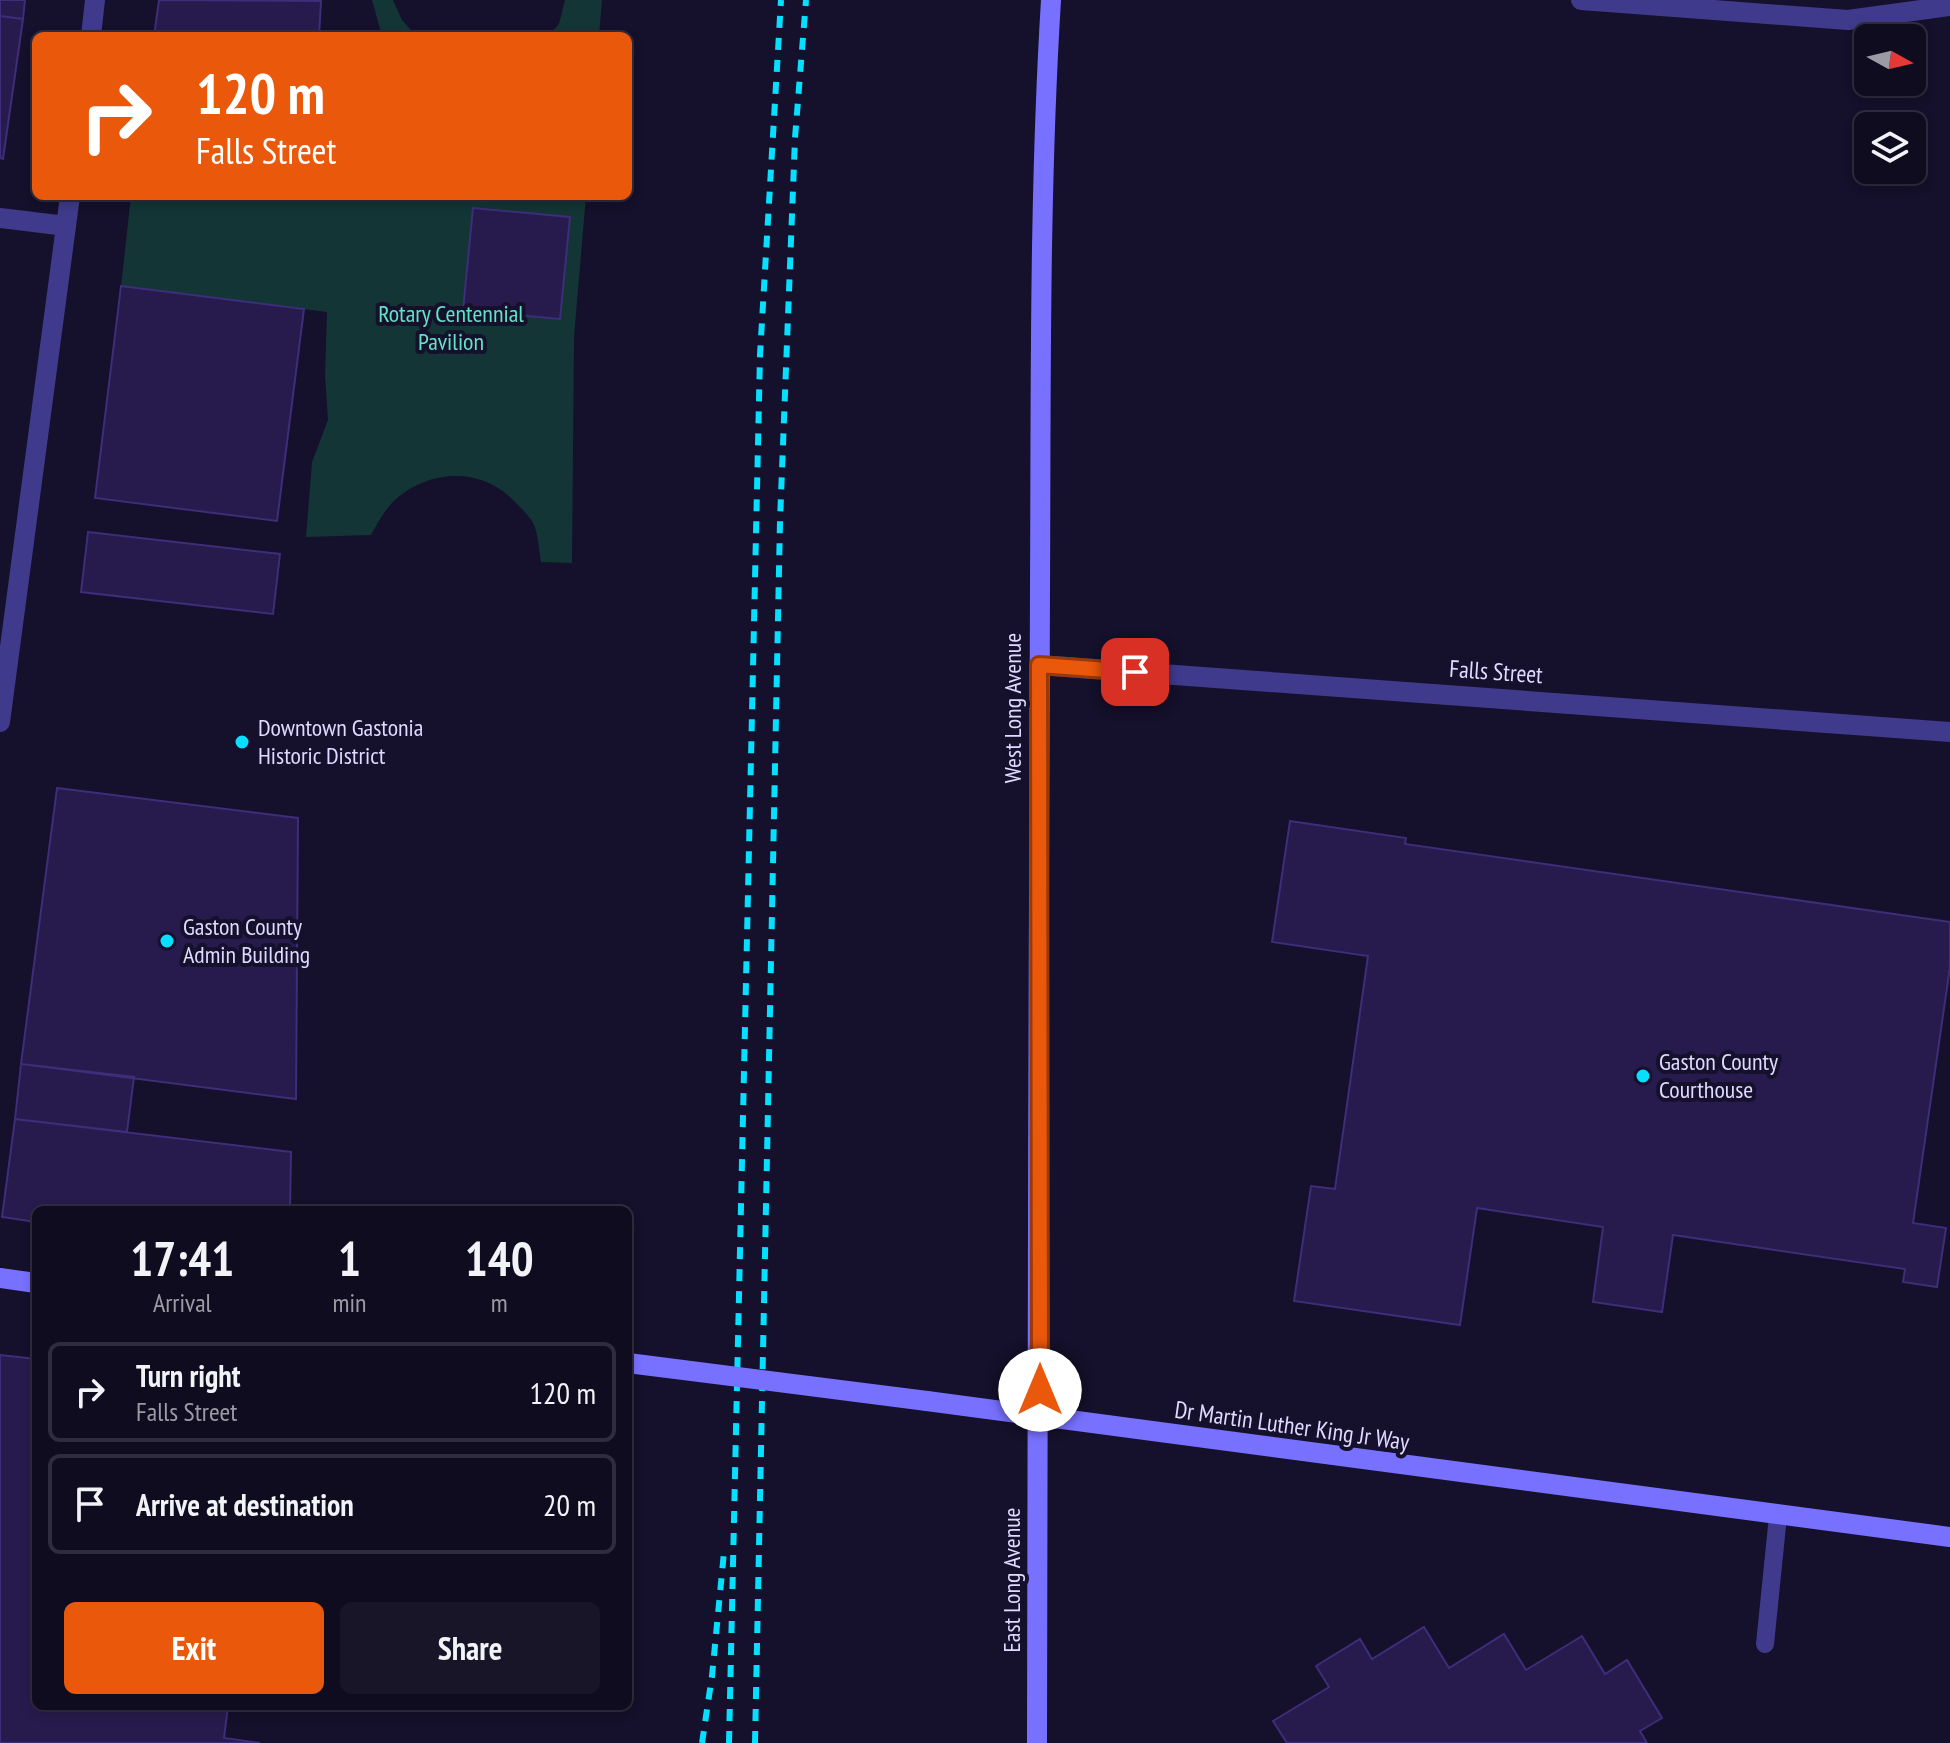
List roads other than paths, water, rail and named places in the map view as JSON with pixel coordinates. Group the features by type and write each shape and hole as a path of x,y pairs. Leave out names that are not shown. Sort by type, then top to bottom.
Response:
{"main road":[{"name":"West Long Avenue","path":"1040,1417 1039,665 1043,167 1051,0"},
{"path":"0,1278 32,1282"},
{"name":"Dr Martin Luther King Jr Way","path":"632,1364 1950,1537"},
{"name":"East Long Avenue","path":"1037,1743 1040,1417"}],"street":[{"path":"91,32 95,0"},
{"path":"1581,0 1848,20 1950,6"},
{"path":"0,722 69,200"},
{"path":"0,218 66,226"},
{"name":"Falls Street","path":"1039,665 1950,732"}],"lane":[{"path":"1765,1644 1778,1516"}],"railway":[{"path":"729,1743 760,355 781,0"},
{"path":"755,1743 780,521 795,138 806,0"},
{"path":"702,1743 724,1552"}],"place":[{"name":"Downtown Gastonia Historic District","path":"242,742"},
{"name":"Gaston County Admin Building","path":"167,941"},
{"name":"Gaston County Courthouse","path":"1643,1076"}],"park label":[{"name":"Rotary Centennial Pavilion","path":"451,328"}]}
